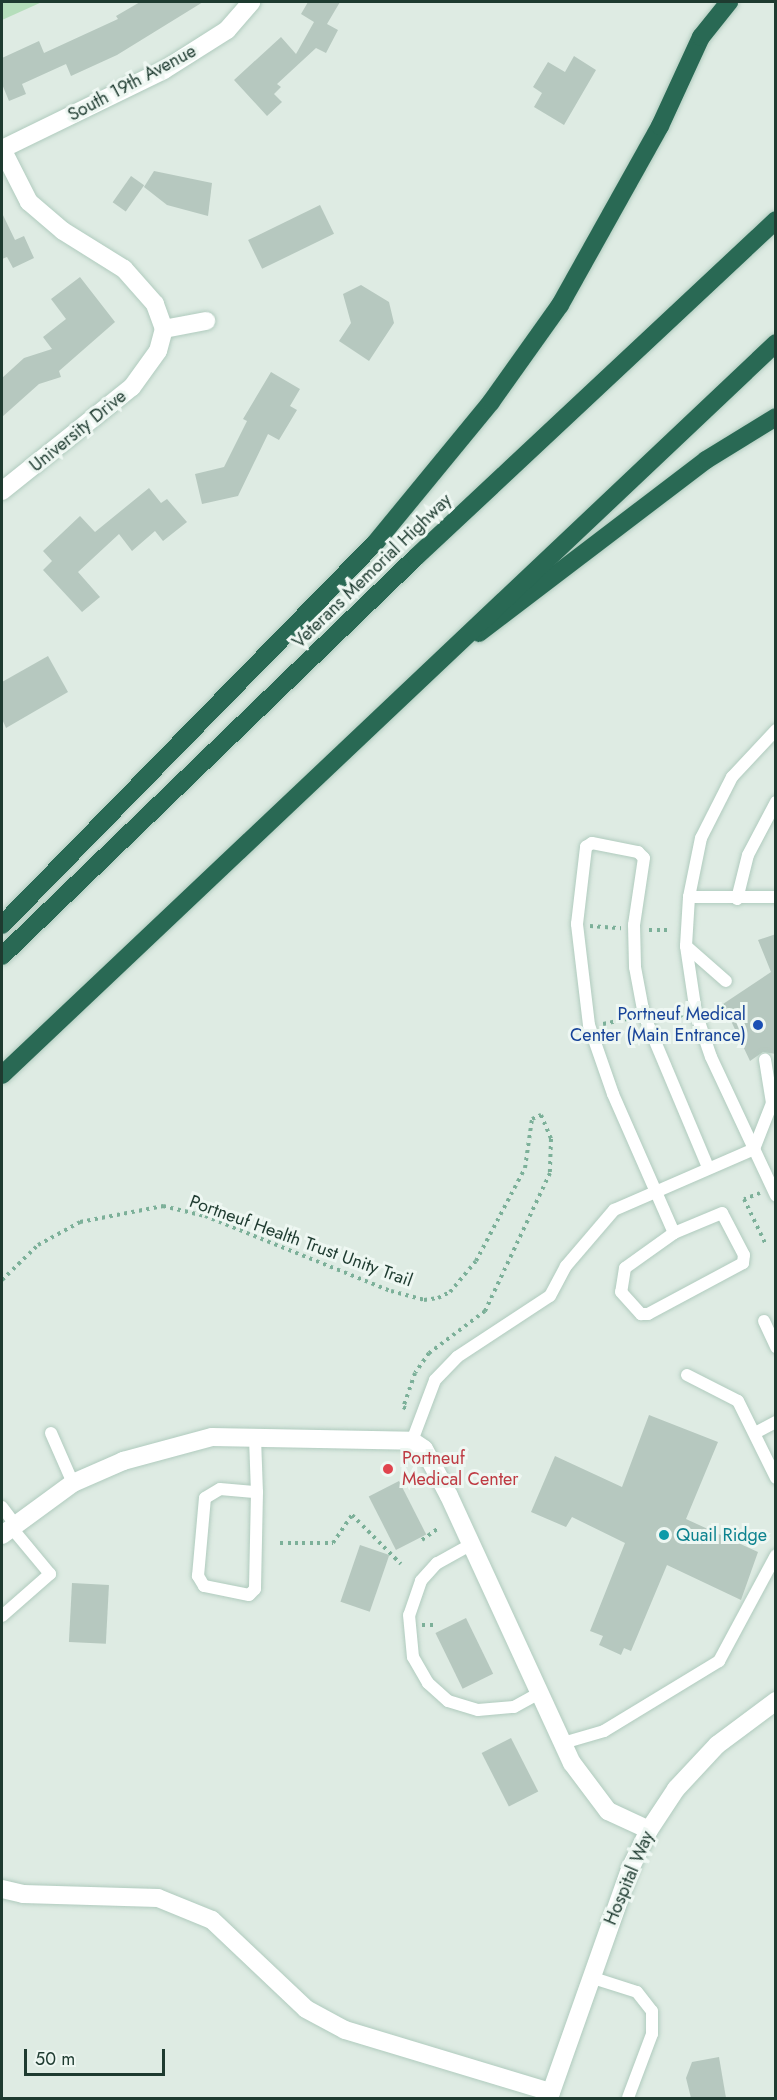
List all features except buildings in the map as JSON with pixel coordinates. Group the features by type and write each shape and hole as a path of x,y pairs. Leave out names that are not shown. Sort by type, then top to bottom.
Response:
{"highway":[{"path":"2,925 376,542 491,402 560,305 660,126 719,2"},
{"path":"701,37 729,2"},
{"name":"Veterans Memorial Highway","path":"2,956 416,557 776,220"},
{"path":"2,1075 421,674 776,343"},
{"path":"421,674 541,589 706,460 776,417"}],"street":[{"name":"South 19th Avenue","path":"2,149 164,70 227,30 251,2"},
{"path":"2,149 29,202 63,231 123,269 155,304 164,329 206,321"},
{"name":"University Drive","path":"2,491 132,387 158,351 164,329"},
{"path":"9,1528 73,1484 123,1461 212,1437 412,1441 424,1449 562,1743 608,1811 649,1830"},
{"name":"Hospital Way","path":"550,2095 590,1977 649,1830 676,1789 717,1745 776,1701"},
{"path":"2,1889 23,1894 158,1898 213,1920 306,2008 345,2030 550,2095"}],"lane":[{"path":"769,1194 753,1149 696,1013 686,946 689,897 701,838 732,777 776,730"},
{"path":"737,898 748,855 776,802"},
{"path":"674,1233 589,1025 577,924 586,847 592,843 638,852 644,858 634,924 635,967 644,1015 708,1167"},
{"path":"689,897 776,897"},
{"path":"686,946 726,981"},
{"path":"412,1441 435,1380 457,1357 549,1296 566,1266 599,1224 655,1188 753,1149 772,1103 765,1060"},
{"path":"722,1213 744,1255 743,1263 648,1314 641,1314 621,1292 625,1268 674,1233 722,1213"},
{"path":"764,1321 776,1347"},
{"path":"687,1375 738,1401 776,1478"},
{"path":"755,1433 776,1422"},
{"path":"51,1433 73,1484"},
{"path":"255,1438 257,1492 255,1589 249,1595 204,1586 198,1562 205,1498 220,1489 257,1492"},
{"path":"2,1507 9,1528 50,1574 2,1616"},
{"path":"470,1545 437,1563 421,1581 410,1615 413,1657 428,1683 448,1701 478,1710 514,1707 539,1693"},
{"path":"562,1743 604,1731 719,1661 776,1555"},
{"path":"590,1977 637,1992 652,2011 652,2034 627,2098"}],"path":[{"path":"586,926 625,928"},
{"path":"643,929 672,930"},
{"path":"709,1016 729,1004"},
{"path":"653,1014 675,1010 686,1021"},
{"path":"599,1025 636,1017"},
{"name":"Portneuf Health Trust Unity Trail","path":"2,1280 38,1245 80,1222 163,1206 205,1215 391,1291 424,1300 438,1298 450,1292 476,1261 525,1168 532,1119 541,1115 551,1139 550,1173 485,1311 429,1353 415,1373 404,1407 410,1410"},
{"path":"766,1245 744,1199 769,1194"},
{"path":"279,1543 333,1543 352,1515 401,1564"},
{"path":"422,1540 440,1527"}],"green space":[{"path":"2,2 42,2 2,20"}],"place":[{"name":"Portneuf Medical Center (Main Entrance)","path":"758,1025"},
{"name":"Portneuf Medical Center","path":"388,1469"},
{"name":"Quail Ridge","path":"664,1535"}]}
